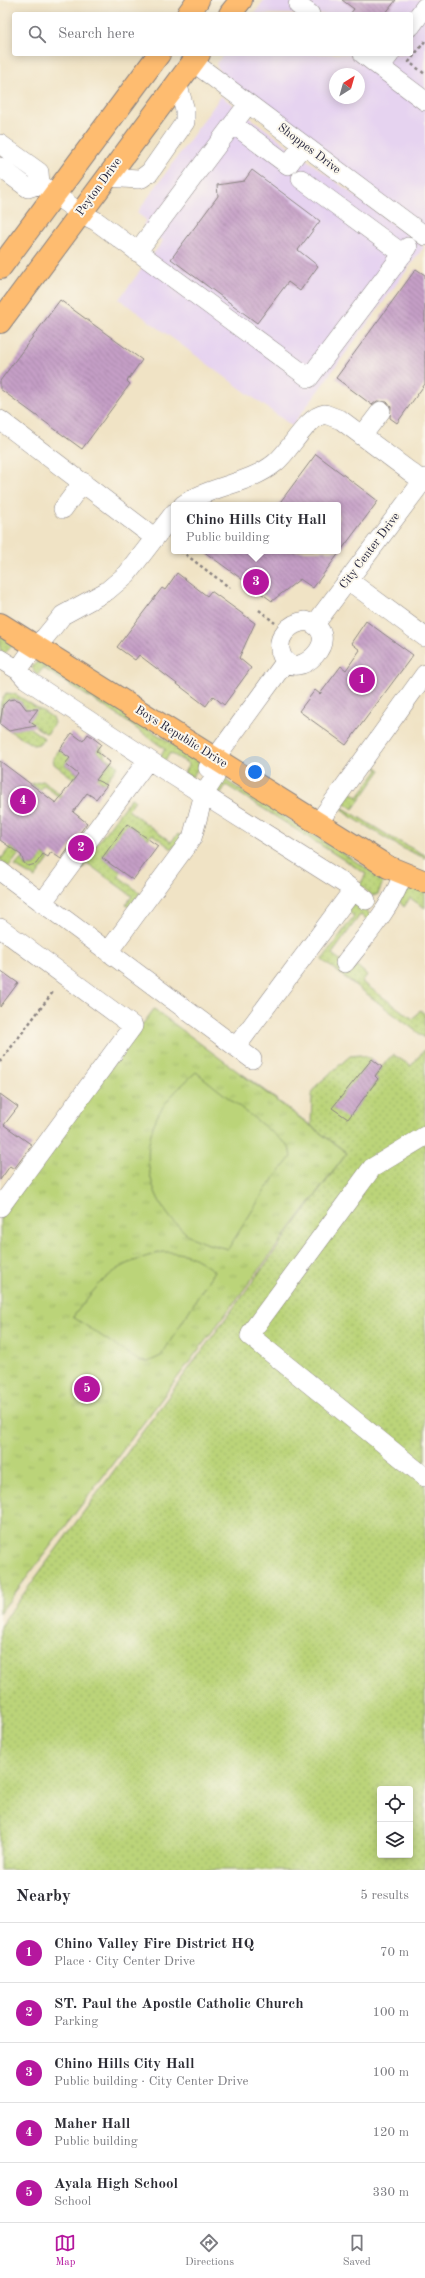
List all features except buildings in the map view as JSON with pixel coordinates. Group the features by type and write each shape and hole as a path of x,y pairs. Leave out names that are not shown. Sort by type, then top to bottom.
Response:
{"main road":[{"path":"189,12 198,0"},
{"path":"231,12 240,0"},
{"path":"0,268 47,189 157,56"},
{"name":"Peyton Drive","path":"0,322 106,177 196,58"},
{"name":"Boys Republic Drive","path":"0,610 40,642 322,817 402,874 425,882"},
{"name":"Boys Republic Drive","path":"0,624 40,642"},
{"name":"Boys Republic Drive","path":"322,817 399,856 425,867"}],"street":[{"path":"413,23 425,7"},
{"path":"370,56 385,60 425,101"},
{"name":"Shoppes Drive","path":"196,58 248,104 425,236"},
{"path":"106,177 138,179 150,172 185,122 185,110 177,83"},
{"path":"138,252 248,104"},
{"path":"233,124 288,165 303,145"},
{"path":"0,144 39,172 47,189 80,213 96,221 309,378 405,250 301,179"},
{"path":"0,167 28,188 47,189"},
{"path":"362,436 381,411"},
{"path":"188,502 197,496 243,481 267,469 287,452 312,420 320,415 333,416 424,481"},
{"path":"0,420 155,538"},
{"name":"City Center Drive","path":"315,624 424,481"},
{"path":"63,509 83,482"},
{"path":"18,670 57,621 71,609 107,591 127,574 171,518"},
{"path":"348,580 425,637"},
{"path":"306,621 315,624 321,639 315,656 309,662 300,664 286,661 280,650 280,641 284,633 290,626 297,622 306,621"},
{"path":"0,659 148,760 204,794 359,895 236,1047"},
{"path":"204,794 196,783 220,754 286,661"},
{"path":"322,817 425,674"},
{"path":"42,902 148,760"},
{"path":"108,952 192,838 204,794"},
{"path":"0,872 252,1059"},
{"path":"345,963 385,908 383,895 391,880 402,874"},
{"path":"0,928 133,1026 0,1207"},
{"path":"425,1136 372,1168 252,1331 250,1336 425,1477"}],"path":[{"path":"425,41 409,62 425,74"},
{"path":"185,554 230,588"},
{"path":"259,610 277,624"},
{"path":"0,1062 53,992"}],"shaded area":[{"path":"264,0 425,0 425,229 222,77 216,64 222,56 413,56 413,12 255,12"},
{"path":"221,96 424,247 292,426 119,299 163,241 143,225 146,220 137,213"}],"green space":[{"path":"0,635 13,645 4,654 0,651"},
{"path":"39,660 198,760 200,766 192,777 184,773 189,764 170,753 165,761 160,757 165,749 116,714 43,668 38,675 36,674 32,667"},
{"path":"6,693 15,694 52,717 54,723 47,734 30,722 22,704 17,700 10,700 2,705 1,711 3,717 0,721 1,702"},
{"path":"20,721 44,738 40,744 33,745 5,728 9,724"},
{"path":"62,746 73,754 65,765 78,774 74,779 54,764 53,758"},
{"path":"100,746 106,757 118,766 104,784 97,778 110,762 96,751"},
{"path":"370,762 381,770 353,809 343,802 351,792 358,797 378,770"},
{"path":"223,775 228,782 379,876 382,873 385,877 378,894 373,896 360,885 366,874 226,785 221,793 215,791"},
{"path":"43,781 62,796 60,798 44,785 40,790 31,784"},
{"path":"131,798 135,800 128,810 171,842 178,834 182,837 172,849 152,834 148,839 127,824 102,858 121,872 118,876 140,893 129,907 126,905 132,896 87,863 79,872 78,869"},
{"path":"342,807 394,839 425,855 425,858 402,848 345,813"},
{"path":"10,847 19,854 9,867 0,860 0,857 2,858"},
{"path":"40,852 49,859 35,878 15,866 22,858 26,866 35,865 39,860"},
{"path":"408,886 425,891 425,908 410,898 404,907 399,901"},
{"path":"355,903 369,913 370,917 368,920 360,915 332,954 351,968 357,966 367,975 362,982 413,1019 420,1010 425,1014 425,1038 322,960 354,916 346,910"},
{"path":"154,1009 347,1153 0,1613 0,1218"},
{"path":"425,1049 425,1870 0,1870 0,1626 347,1153 311,1126 312,1094 317,1085 350,1056 360,1055 372,1059 335,1105 348,1118 378,1080 375,1076 389,1058 394,1055 411,1066"},
{"path":"196,1072 289,1146 291,1157 266,1189 228,1249 199,1241 180,1228 168,1215 159,1200 152,1183 149,1166 149,1148 152,1130 159,1113 171,1096"},
{"path":"163,1252 178,1253 190,1256 214,1271 161,1356 148,1362 139,1361 73,1317 92,1292 110,1274 132,1262"}],"place":[{"name":"Chino Hills City Hall","path":"256,582"},
{"name":"Chino Valley Fire District HQ","path":"362,680"},
{"name":"Maher Hall","path":"23,801"},
{"name":"ST. Paul the Apostle Catholic Church","path":"81,848"},
{"name":"Ayala High School","path":"87,1389"}]}
